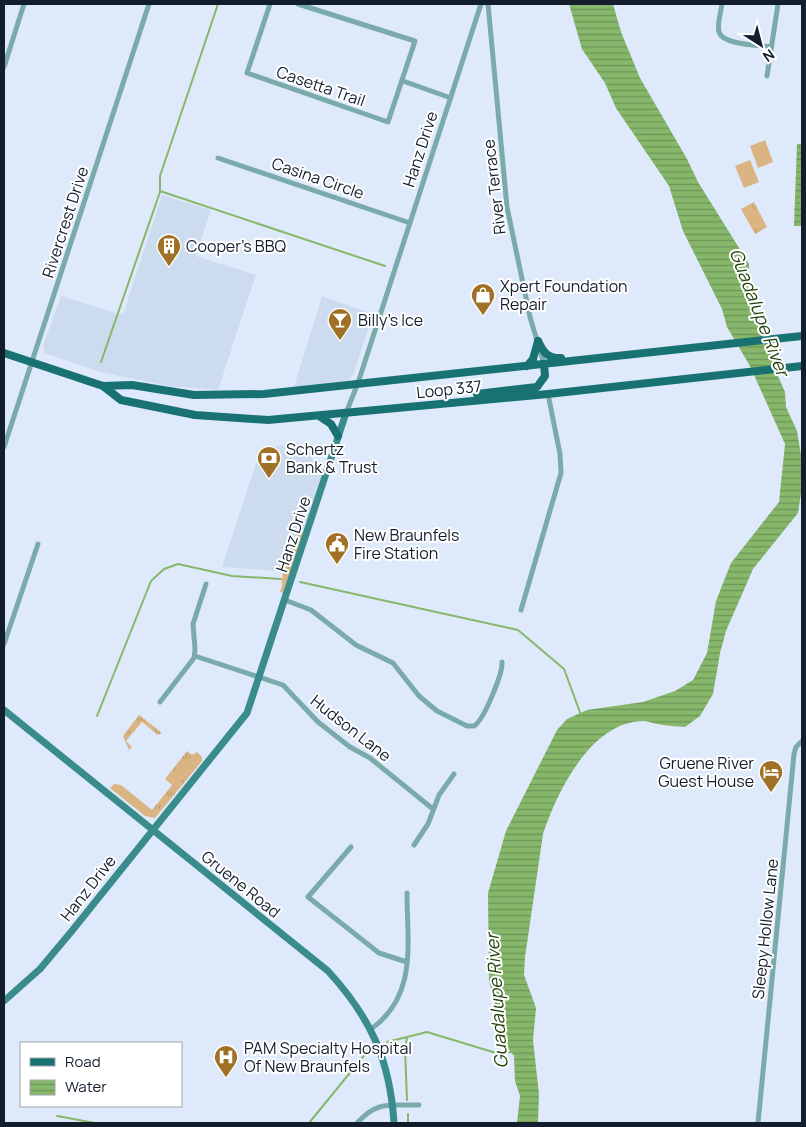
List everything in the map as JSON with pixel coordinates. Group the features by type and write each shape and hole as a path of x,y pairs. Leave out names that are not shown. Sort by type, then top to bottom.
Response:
{"main road":[{"name":"Loop 337","path":"102,386 132,385 161,391 216,396 264,394 678,351 802,336"},
{"path":"538,341 544,353 553,358 612,352 619,356"},
{"path":"526,366 534,360 538,341"},
{"name":"Loop 337","path":"4,353 102,386 121,400 195,415 268,420 465,400 548,394 682,377 798,367"},
{"path":"465,400 476,394 537,387 545,376 544,364"},
{"path":"319,416 333,426 338,436"}],"street":[{"path":"4,67 24,4"},
{"name":"Rivercrest Drive","path":"4,447 149,4"},
{"name":"Casetta Trail","path":"270,4 246,74 388,122 402,81"},
{"path":"298,4 415,41 402,81 450,98"},
{"name":"Hanz Drive","path":"4,1001 50,957 242,720 251,704 481,4"},
{"name":"River Terrace","path":"488,4 507,207 518,262 544,364"},
{"path":"722,4 719,28 724,38 731,41 772,47"},
{"path":"767,76 778,4"},
{"name":"Casina Circle","path":"218,158 410,223"},
{"path":"521,610 561,473 560,454 548,394"},
{"path":"4,644 38,544"},
{"path":"160,702 195,656 193,624 206,584"},
{"path":"285,600 311,610 356,645 392,663 422,698 442,714 467,726 474,726 480,719 500,675 502,662"},
{"name":"Hudson Lane","path":"195,656 284,686 318,722 350,747 370,758 433,809"},
{"name":"Gruene Road","path":"4,710 328,971 349,994 371,1029 387,1068 394,1123"},
{"name":"Sleepy Hollow Lane","path":"758,1123 794,754 796,747 802,741"},
{"path":"414,845 428,824 439,795 454,774"},
{"path":"351,846 308,897 379,952 407,962"},
{"path":"371,1029 391,1012 402,994 407,962 407,893"},
{"path":"357,1123 370,1109 419,1105"}],"shaded area":[{"path":"162,195 211,210 196,256 256,275 218,390 168,386 100,372 45,353 43,346 61,296 123,315"},
{"path":"322,296 373,314 353,375 348,380 294,387"},
{"path":"298,443 308,448 314,462 314,471 320,472 324,467 290,572 222,567 261,448"}],"green space":[{"path":"765,140 773,162 758,168 750,146"},
{"path":"750,160 759,182 744,188 735,166"},
{"path":"754,202 767,227 755,234 741,209"},
{"path":"300,527 303,534 283,593 280,592 284,580 281,586 283,572 277,571 279,565 286,567"},
{"path":"139,715 162,733 158,735 142,722 126,741 132,747 129,750 123,736"},
{"path":"187,751 192,755 197,752 202,757 202,761 155,818 145,816 110,788 114,784 121,785 152,810 172,785 165,779"}],"water":[{"name":"Guadalupe River","path":"569,4 613,4 621,32 640,78 687,159 698,182 749,264 748,288 759,326 772,347 773,365 785,392 786,407 797,431 802,461 802,487 798,513 753,569 726,631 713,694 700,716 685,727 654,724 644,721 625,724 608,733 592,746 579,762 557,799 543,834 525,957 524,975 536,1008 533,1040 539,1094 538,1123 517,1123 520,1096 515,1081 514,1056 506,1046 489,981 488,893 506,831 557,730 567,719 587,710 643,702 675,691 693,680 707,653 716,601 731,563 779,502 785,444 750,366 727,327 722,309 683,231 669,186 616,108 605,83 582,49"},
{"path":"797,144 802,144 802,226 794,226"}],"waterway":[{"path":"218,4 160,176 160,191 385,266"},
{"path":"101,362 160,192"},
{"path":"97,716 151,581 164,569 178,564 232,576 281,579"},
{"path":"300,582 518,630 564,669 581,715"},
{"name":"Guadalupe River","path":"387,1042 427,1032 496,1053 513,1052"},
{"path":"407,1038 405,1049 407,1100"},
{"path":"309,1123 371,1047"},
{"path":"408,1114 408,1123"},
{"path":"57,1116 95,1123"}],"place":[{"name":"Cooper's BBQ","path":"169,267"},
{"name":"Xpert Foundation Repair","path":"483,316"},
{"name":"Billy's Ice","path":"340,341"},
{"name":"Schertz Bank & Trust","path":"269,479"},
{"name":"New Braunfels Fire Station","path":"337,565"},
{"name":"Gruene River Guest House","path":"771,793"},
{"name":"PAM Specialty Hospital Of New Braunfels","path":"226,1078"}]}
